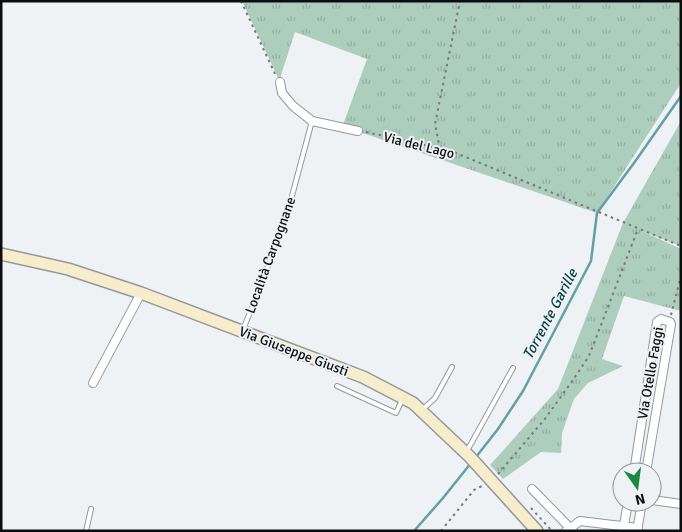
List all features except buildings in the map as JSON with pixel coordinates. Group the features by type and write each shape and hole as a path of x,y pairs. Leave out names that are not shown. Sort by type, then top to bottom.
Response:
{"street":[{"path":"280,82 282,93 293,106 312,121 358,130"},
{"name":"Via Giuseppe Giusti","path":"1,254 68,269 140,293 363,377 413,403 468,455 537,531"},
{"path":"93,382 140,293"},
{"name":"Via Otello Faggi","path":"635,462 657,322 661,319 671,324 648,462"},
{"path":"532,489 570,530 580,521 637,529 640,512"},
{"path":"662,501 681,504"},
{"path":"624,528 626,512"}],"lane":[{"name":"Località Carpognane","path":"243,331 285,222 312,121"},
{"path":"421,411 435,398 452,367"},
{"path":"468,455 513,368"},
{"path":"337,386 396,413 402,398"},
{"path":"86,531 91,509"}],"path":[{"path":"241,1 280,82"},
{"path":"440,149 435,124 460,1"},
{"name":"Via del Lago","path":"358,130 451,152 681,246"},
{"path":"441,531 486,476 499,474 544,420 573,380 588,356 638,229"},
{"path":"670,322 681,276"}],"green space":[{"path":"242,1 681,1 681,83 597,213 348,128 343,125 367,59 295,32 280,82"},
{"path":"681,121 681,246 642,231 681,249 681,311 624,296 602,359 623,366 588,383 574,399 562,433 561,453 541,452 503,479 490,465 558,389 623,223"}],"waterway":[{"name":"Torrente Garille","path":"476,457 498,429 523,391 591,261 597,213 681,96"},
{"name":"Torrente Garille","path":"414,531 471,463"}]}
